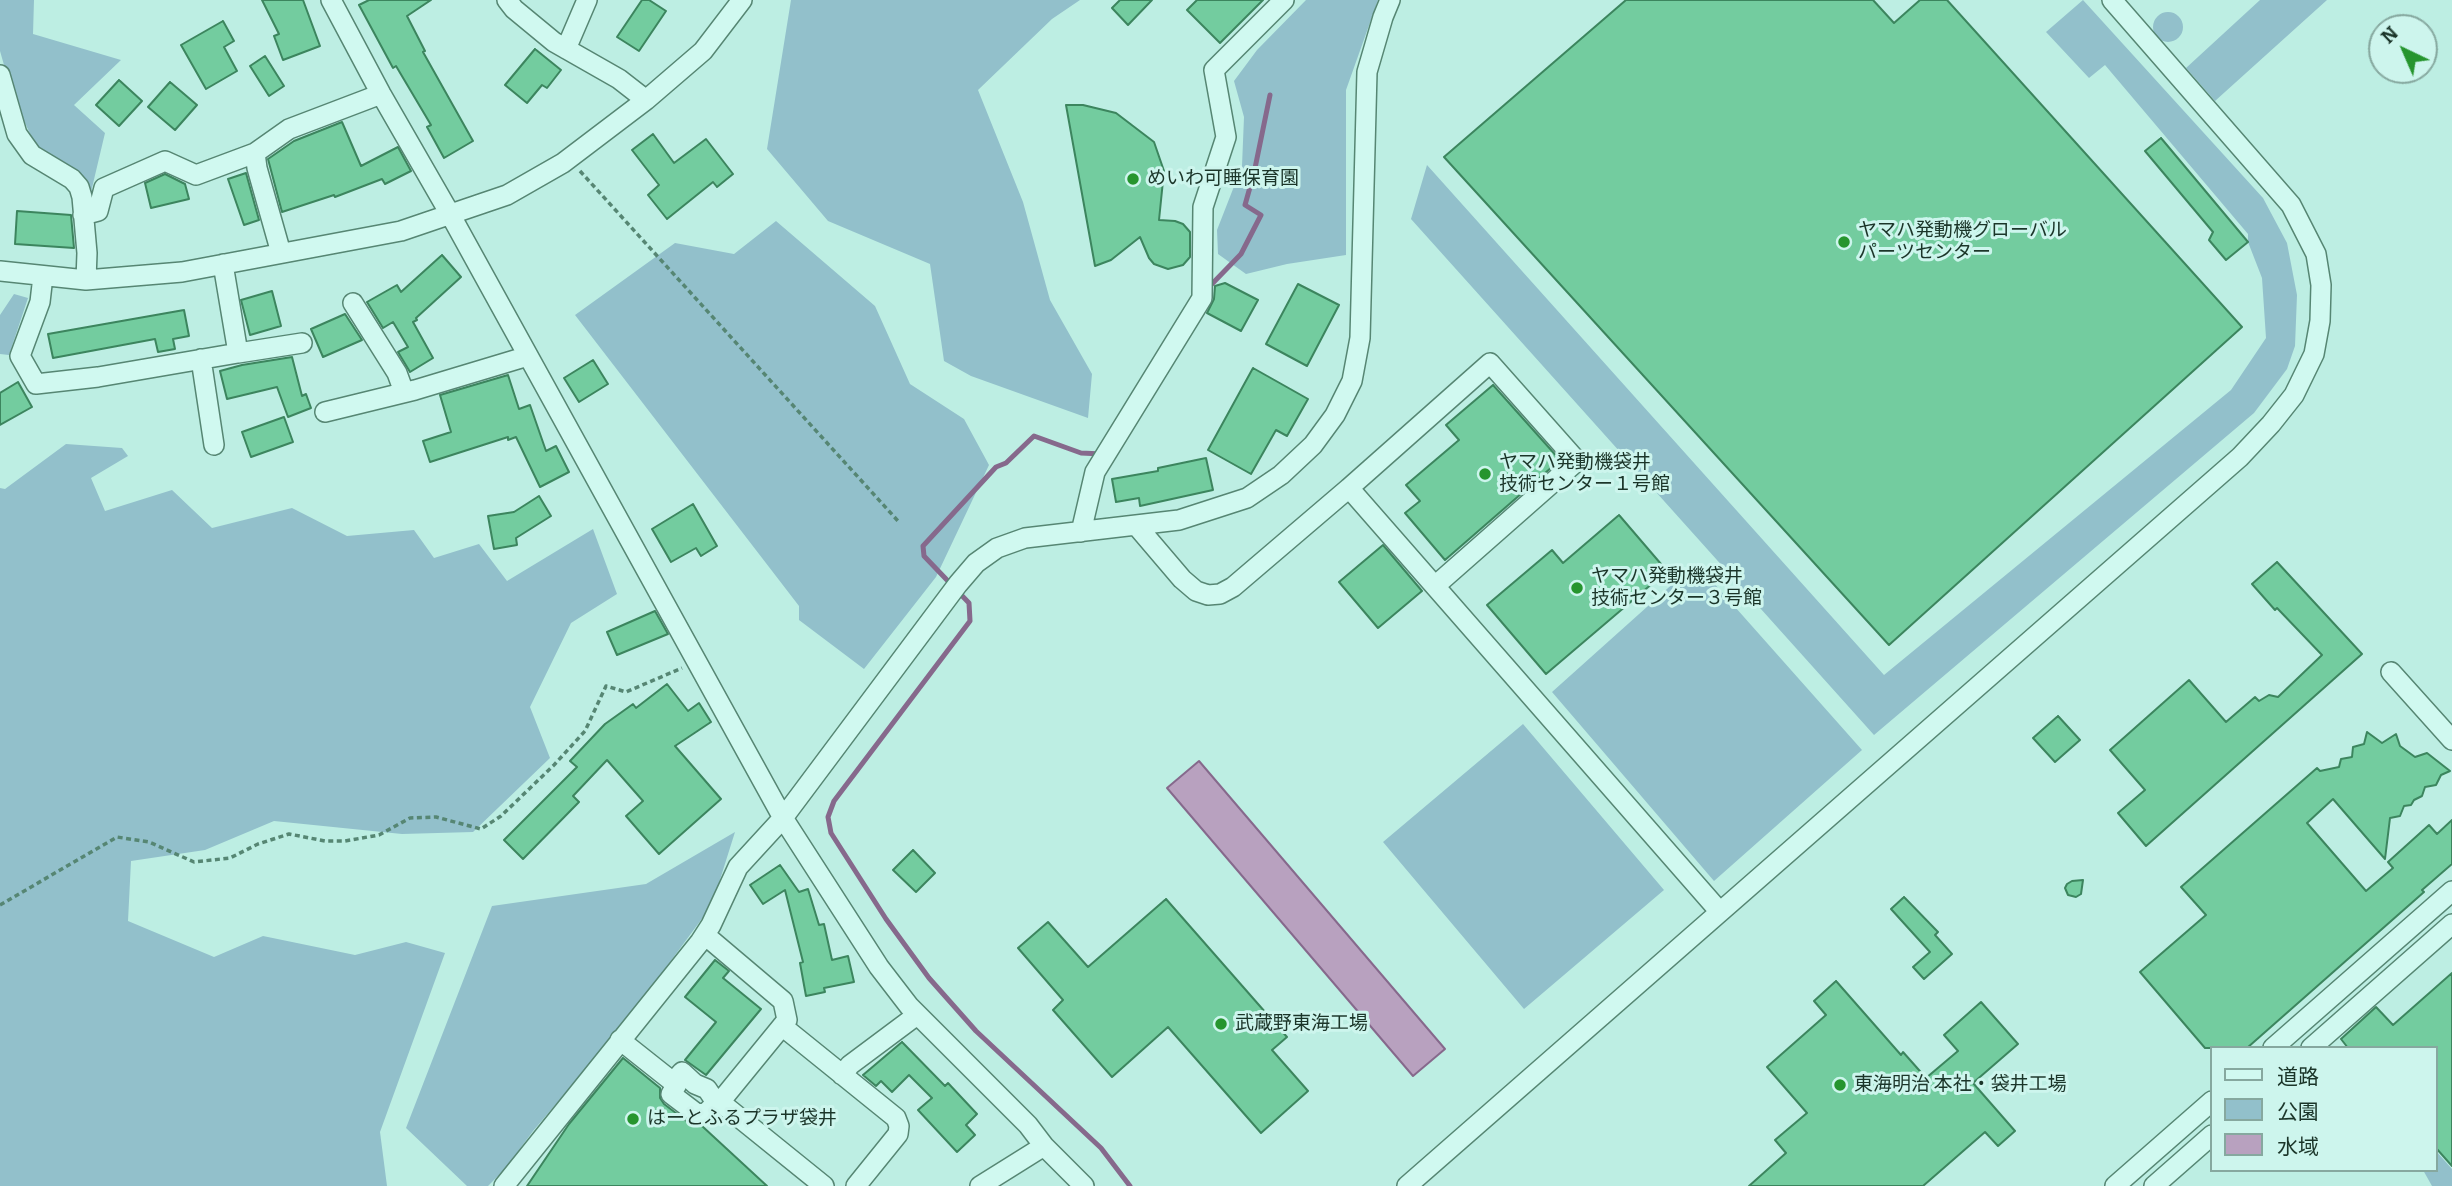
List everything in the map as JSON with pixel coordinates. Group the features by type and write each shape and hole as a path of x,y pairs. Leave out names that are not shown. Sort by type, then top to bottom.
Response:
{"street":[{"path":"331,0 783,818 879,967 917,1015 1028,1125 1044,1146 1084,1186"},
{"path":"507,0 544,34 619,79 646,100"},
{"path":"566,49 587,0"},
{"path":"0,271 86,280 182,272 401,231 507,195 569,159 646,100 703,51 743,0"},
{"path":"1081,532 1095,472 1202,298 1203,207 1226,137 1214,71 1284,0"},
{"path":"504,1186 705,935 738,867 783,818 976,563 997,548 1025,538 1180,520 1247,498 1281,475 1312,445 1335,415 1352,381 1360,338 1367,72 1390,0"},
{"path":"1407,1186 2240,457 2294,395 2314,354 2320,321 2321,285 2316,254 2291,205 2112,0"},
{"path":"0,75 17,134 32,155 72,179 79,187 87,253 86,280"},
{"path":"83,215 98,211 104,188 165,162 196,174 256,153 289,129 381,94"},
{"path":"256,153 257,168 281,253"},
{"path":"223,264 238,352"},
{"path":"43,276 40,302 20,356 36,384 98,377 302,343"},
{"path":"354,303 397,373 404,392"},
{"path":"325,412 528,356"},
{"path":"201,359 214,444"},
{"path":"1136,525 1182,579 1196,591 1220,594 1233,587 1349,488 1490,363 1577,461 1435,586"},
{"path":"1349,488 1720,912"},
{"path":"2391,671 2452,740"},
{"path":"2275,1046 2452,891"},
{"path":"2313,1046 2452,924"},
{"path":"620,1040 673,1082 676,1086 671,1094 696,1114 705,1114 787,1020 783,1001 705,935"},
{"path":"842,1075 850,1065 917,1015"},
{"path":"782,1026 896,1118 898,1134 856,1186"},
{"path":"719,1101 824,1186"},
{"path":"2115,1186 2210,1103"},
{"path":"2154,1186 2210,1137"},
{"path":"980,1186 1044,1146"}],"path":[{"path":"569,159 898,521"},
{"path":"0,905 117,837 149,842 194,862 230,858 258,844 289,834 325,841 345,841 379,835 410,818 436,817 481,829 501,816 554,765 584,731 606,686 626,692 696,661"}],"green space":[{"path":"0,0 34,0 33,34 121,60 74,105 105,133 87,209 35,144 14,100 0,51"},
{"path":"791,0 1080,0 1052,19 978,90 1023,202 1050,300 1092,374 1088,418 971,376 944,361 930,264 828,221 767,149"},
{"path":"1306,0 1378,0 1346,90 1346,255 1287,264 1246,274 1218,254 1217,230 1242,166 1244,117 1234,81 1257,50"},
{"path":"2083,0 2263,198 2287,243 2297,295 2295,346 2287,369 2254,413 1874,735 1411,219 1427,165 1884,675 2231,390 2266,338 2262,278 2248,242 2248,234 2105,65 2089,78 2046,32"},
{"path":"2260,0 2327,0 2215,101 2186,68"},
{"path":"2168,12 2174,13 2182,21 2182,33 2174,41 2168,42 2162,41 2154,33 2153,27 2154,21 2162,13"},
{"path":"776,221 875,306 910,384 964,419 989,465 936,577 864,669 799,620 799,606 575,315 675,243 734,254"},
{"path":"14,294 28,298 9,355 0,354 0,315"},
{"path":"66,444 122,448 128,456 91,478 105,511 172,490 212,528 292,508 347,536 414,530 434,558 479,544 507,581 593,529 617,594 571,623 530,707 550,758 473,832 402,834 274,821 205,850 131,861 128,921 214,957 263,936 355,955 406,942 445,953 380,1132 387,1186 0,1186 0,488 5,489"},
{"path":"1696,563 1862,750 1714,881 1552,692"},
{"path":"1523,724 1664,890 1524,1009 1383,842"},
{"path":"735,832 712,905 628,1019 533,1131 505,1169 488,1186 467,1186 406,1128 492,906 646,884"},
{"path":"2438,1153 2452,1169 2452,1186 2432,1186 2424,1172 2438,1172"}],"water":[{"path":"1199,761 1445,1049 1413,1076 1167,788"}],"building":[{"path":"262,0 303,0 320,46 283,60 274,36 279,34"},
{"path":"369,0 431,0 407,16 425,51 423,52 473,141 444,158 427,127 431,125 396,66 393,68 359,5"},
{"path":"642,0 649,0 666,11 639,51 617,37"},
{"path":"1120,0 1152,0 1128,25 1112,8"},
{"path":"1197,0 1263,0 1220,43 1187,10"},
{"name":"ヤマハ発動機グローバル パーツセンター","path":"1626,0 1873,0 1894,23 1920,0 1947,0 2242,327 1889,645 1444,157"},
{"path":"223,21 234,41 224,47 237,71 206,89 181,45"},
{"path":"535,49 561,70 547,88 542,85 527,103 505,85"},
{"path":"265,56 284,86 269,96 250,66"},
{"path":"119,80 142,101 119,126 96,105"},
{"path":"170,82 197,105 175,130 148,107"},
{"path":"1066,105 1083,105 1116,113 1154,142 1164,171 1159,220 1183,224 1190,232 1190,257 1183,265 1168,269 1154,264 1140,237 1111,260 1095,266"},
{"path":"342,122 361,166 398,147 411,171 385,184 382,179 335,197 334,195 282,212 268,159 294,141"},
{"path":"653,134 674,163 706,139 733,174 717,187 713,182 667,219 648,195 659,185 632,150"},
{"path":"2161,138 2248,242 2226,260 2209,240 2213,232 2145,151"},
{"path":"246,173 259,220 244,225 228,179"},
{"path":"165,174 185,184 189,199 151,208 145,183"},
{"path":"17,211 71,215 74,248 15,244"},
{"path":"442,255 461,277 413,322 433,358 410,372 398,352 408,347 393,322 383,328 367,302 397,285 401,292"},
{"path":"1225,283 1258,300 1241,331 1207,313 1214,299 1215,286"},
{"path":"1298,284 1339,305 1307,366 1266,344"},
{"path":"272,291 281,326 250,335 241,300"},
{"path":"184,310 189,336 173,339 175,349 158,352 155,339 53,358 48,334"},
{"path":"345,314 362,340 323,357 311,329"},
{"path":"292,357 302,396 306,394 311,408 288,417 277,387 227,399 220,371"},
{"path":"593,360 608,384 579,402 564,378"},
{"path":"1253,368 1308,399 1287,436 1276,430 1251,474 1208,450"},
{"path":"508,375 519,409 530,405 546,451 556,446 569,472 540,487 516,437 508,440 508,437 430,462 423,441 451,432 440,395"},
{"path":"18,382 32,407 0,425 0,393"},
{"name":"ヤマハ発動機袋井 技術センター１号館","path":"1493,385 1560,460 1445,560 1405,513 1420,501 1406,485 1459,440 1446,425"},
{"path":"284,417 293,442 251,457 242,432"},
{"path":"1206,458 1213,490 1140,506 1139,498 1116,502 1112,479 1158,471 1158,468"},
{"path":"539,496 551,516 516,538 517,545 494,549 488,516 514,512"},
{"path":"693,504 717,546 701,556 696,548 671,562 652,529"},
{"name":"ヤマハ発動機袋井 技術センター３号館","path":"1619,515 1667,571 1546,674 1487,605 1552,550 1563,563"},
{"path":"1383,545 1422,591 1378,628 1339,582"},
{"path":"2277,562 2362,654 2146,846 2118,813 2145,790 2110,750 2189,680 2226,722 2255,697 2259,701 2269,695 2278,697 2322,655 2252,584"},
{"path":"655,611 668,634 617,655 607,632"},
{"path":"667,684 688,711 699,703 711,722 675,746 721,799 659,854 626,816 643,801 607,760 573,796 579,802 523,859 504,840 577,767 570,761 605,724 633,704 636,708"},
{"path":"2058,716 2080,740 2055,762 2033,738"},
{"path":"2367,732 2382,743 2396,734 2400,746 2415,757 2427,753 2450,771 2441,775 2436,785 2425,787 2422,796 2411,805 2404,806 2400,816 2390,818 2385,859 2333,799 2307,823 2366,891 2393,868 2388,862 2429,825 2437,834 2452,820 2452,864 2422,890 2424,892 2249,1046 2205,1048 2140,972 2206,915 2181,887 2317,768 2320,771 2339,767 2341,759 2352,757 2353,747 2364,744"},
{"path":"913,850 935,873 916,892 893,870"},
{"path":"780,865 799,892 808,889 819,925 824,924 832,960 848,956 854,982 824,988 825,992 806,996 800,963 803,962 785,890 763,904 750,885"},
{"path":"2083,880 2081,894 2076,897 2068,895 2065,888 2067,884"},
{"path":"1904,897 1938,932 1935,935 1952,954 1924,979 1913,967 1930,952 1891,909"},
{"name":"武蔵野東海工場","path":"1166,899 1287,1037 1272,1050 1308,1091 1261,1133 1168,1027 1112,1077 1053,1010 1063,1000 1018,948 1048,922 1088,967"},
{"path":"715,960 729,971 723,978 761,1009 706,1075 685,1060 716,1022 685,997"},
{"path":"2452,973 2452,1166 2438,1150 2438,1046 2346,1046 2341,1039 2376,1007 2393,1025"},
{"name":"東海明治 本社・袋井工場","path":"1836,981 1901,1055 1903,1052 1926,1078 1958,1051 1944,1035 1981,1002 2018,1044 1973,1083 2015,1131 1998,1146 1985,1132 1923,1186 1749,1186 1786,1153 1775,1140 1807,1113 1767,1067 1826,1015 1814,1001"},
{"path":"902,1042 945,1086 948,1083 977,1114 966,1125 975,1135 957,1152 918,1110 932,1098 909,1075 892,1092 881,1081 876,1086 863,1075"},
{"name":"はーとふるプラザ袋井","path":"623,1058 660,1088 660,1098 664,1104 689,1123 702,1126 767,1186 527,1186 569,1124"}],"waterway":[{"path":"1210,286 1241,254 1261,215 1245,205 1270,95"},
{"path":"1102,454 1081,453 1034,436 1006,463 996,467 923,546 924,556 969,603 970,621 834,801 828,817 831,833 886,919 929,978 976,1031 1101,1148 1130,1186"}],"place":[{"name":"めいわ可睡保育園","path":"1133,179"},
{"name":"ヤマハ発動機グローバル パーツセンター","path":"1844,242"},
{"name":"ヤマハ発動機袋井 技術センター１号館","path":"1485,474"},
{"name":"ヤマハ発動機袋井 技術センター３号館","path":"1577,588"},
{"name":"武蔵野東海工場","path":"1221,1024"},
{"name":"東海明治 本社・袋井工場","path":"1840,1085"},
{"name":"はーとふるプラザ袋井","path":"633,1119"}]}
